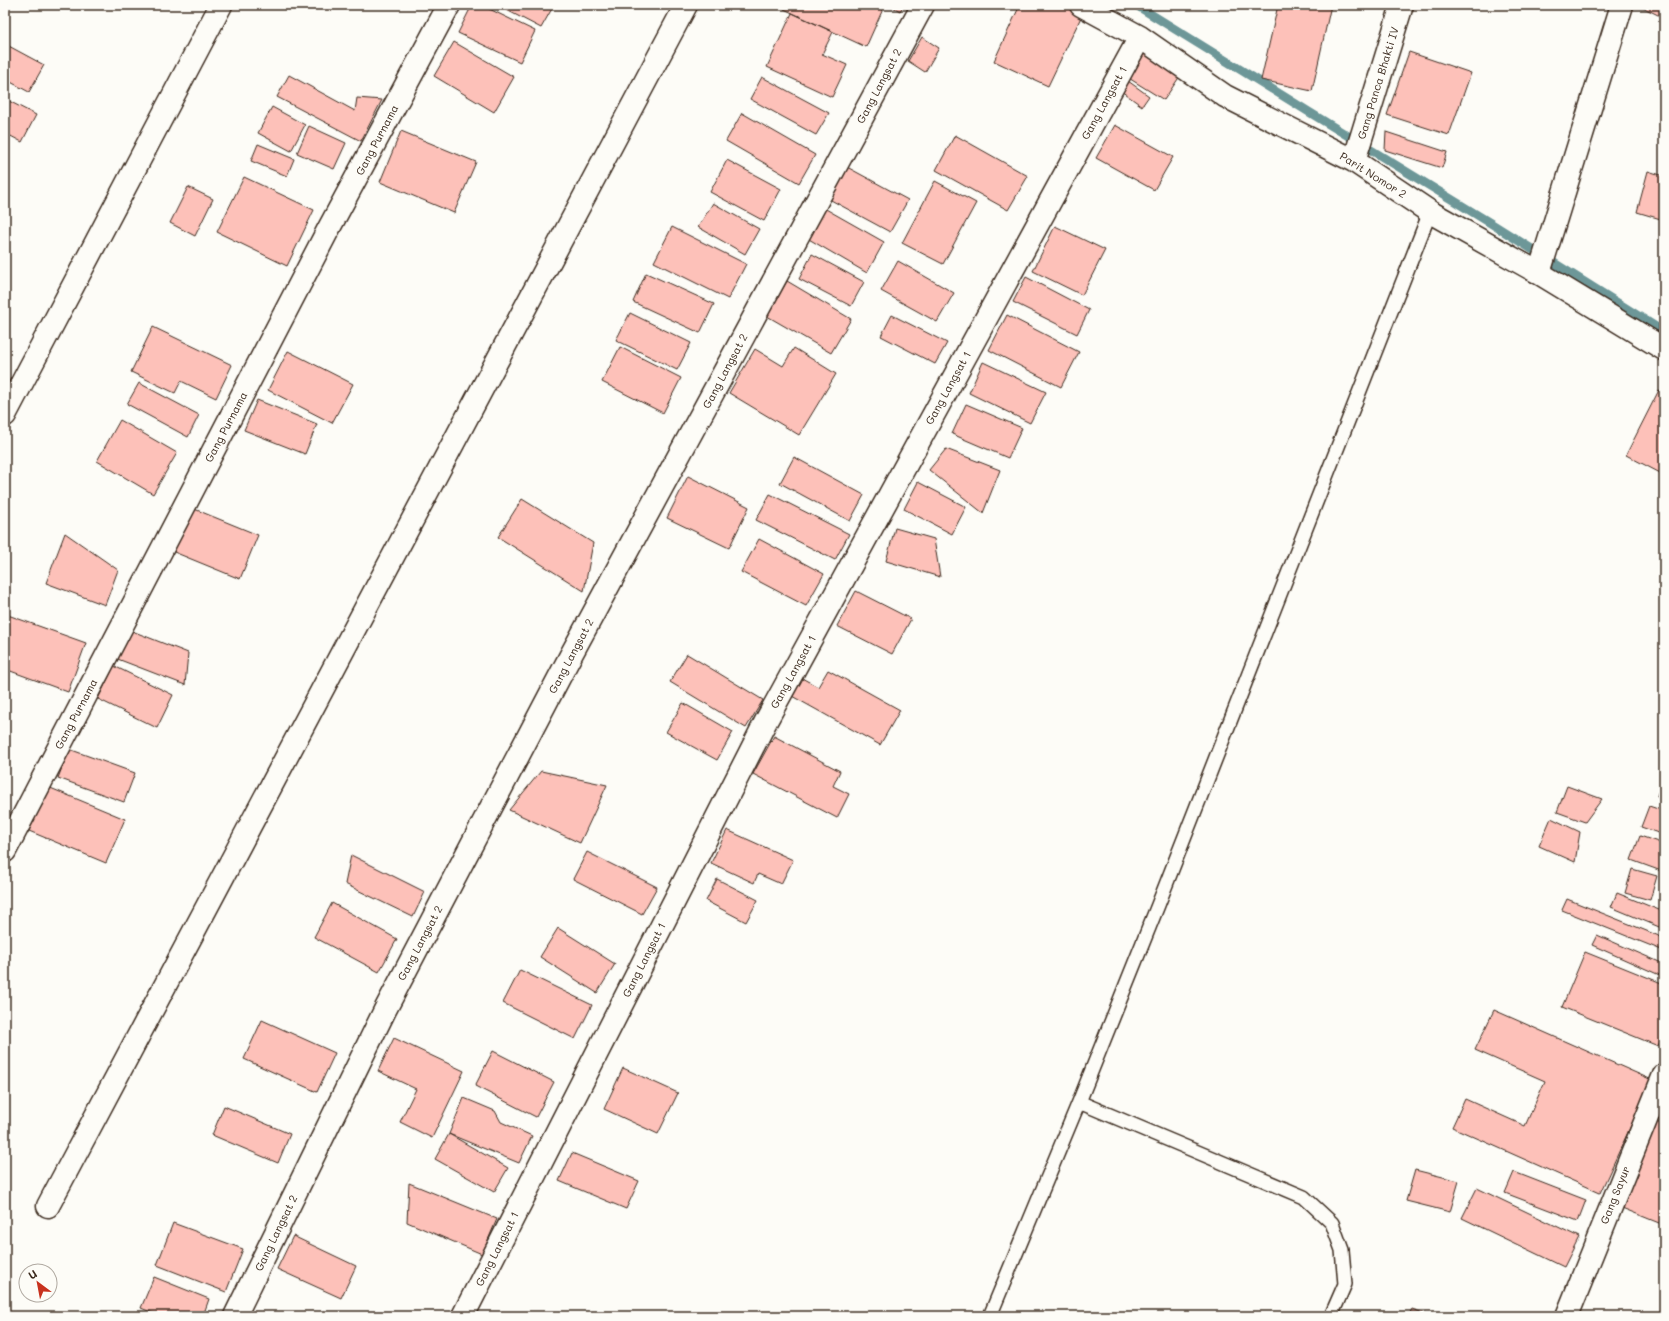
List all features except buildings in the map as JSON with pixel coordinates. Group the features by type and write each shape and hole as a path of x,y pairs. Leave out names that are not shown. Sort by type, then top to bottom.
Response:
{"street":[{"path":"5,415 221,5"},
{"name":"Gang Purnama","path":"5,851 328,230 449,5"},
{"path":"48,1206 686,5"},
{"name":"Gang Langsat 2","path":"235,1316 385,1010 564,667 923,5"},
{"name":"Parit Nomor 2","path":"1081,5 1140,37 1225,96 1354,161 1430,212 1539,273 1664,349"},
{"name":"Gang Panca Bhakti IV","path":"1354,161 1402,5"},
{"path":"1539,273 1622,5"},
{"name":"Gang Langsat 1","path":"463,1316 766,721 1140,37"},
{"name":"Gang Sayur","path":"1567,1316 1664,1075"}],"lane":[{"path":"990,1316 1079,1102 1430,212"},
{"path":"1079,1102 1304,1197 1332,1223 1342,1250 1345,1284 1331,1316"}],"waterway":[{"path":"1136,5 1492,224 1664,332"}]}
